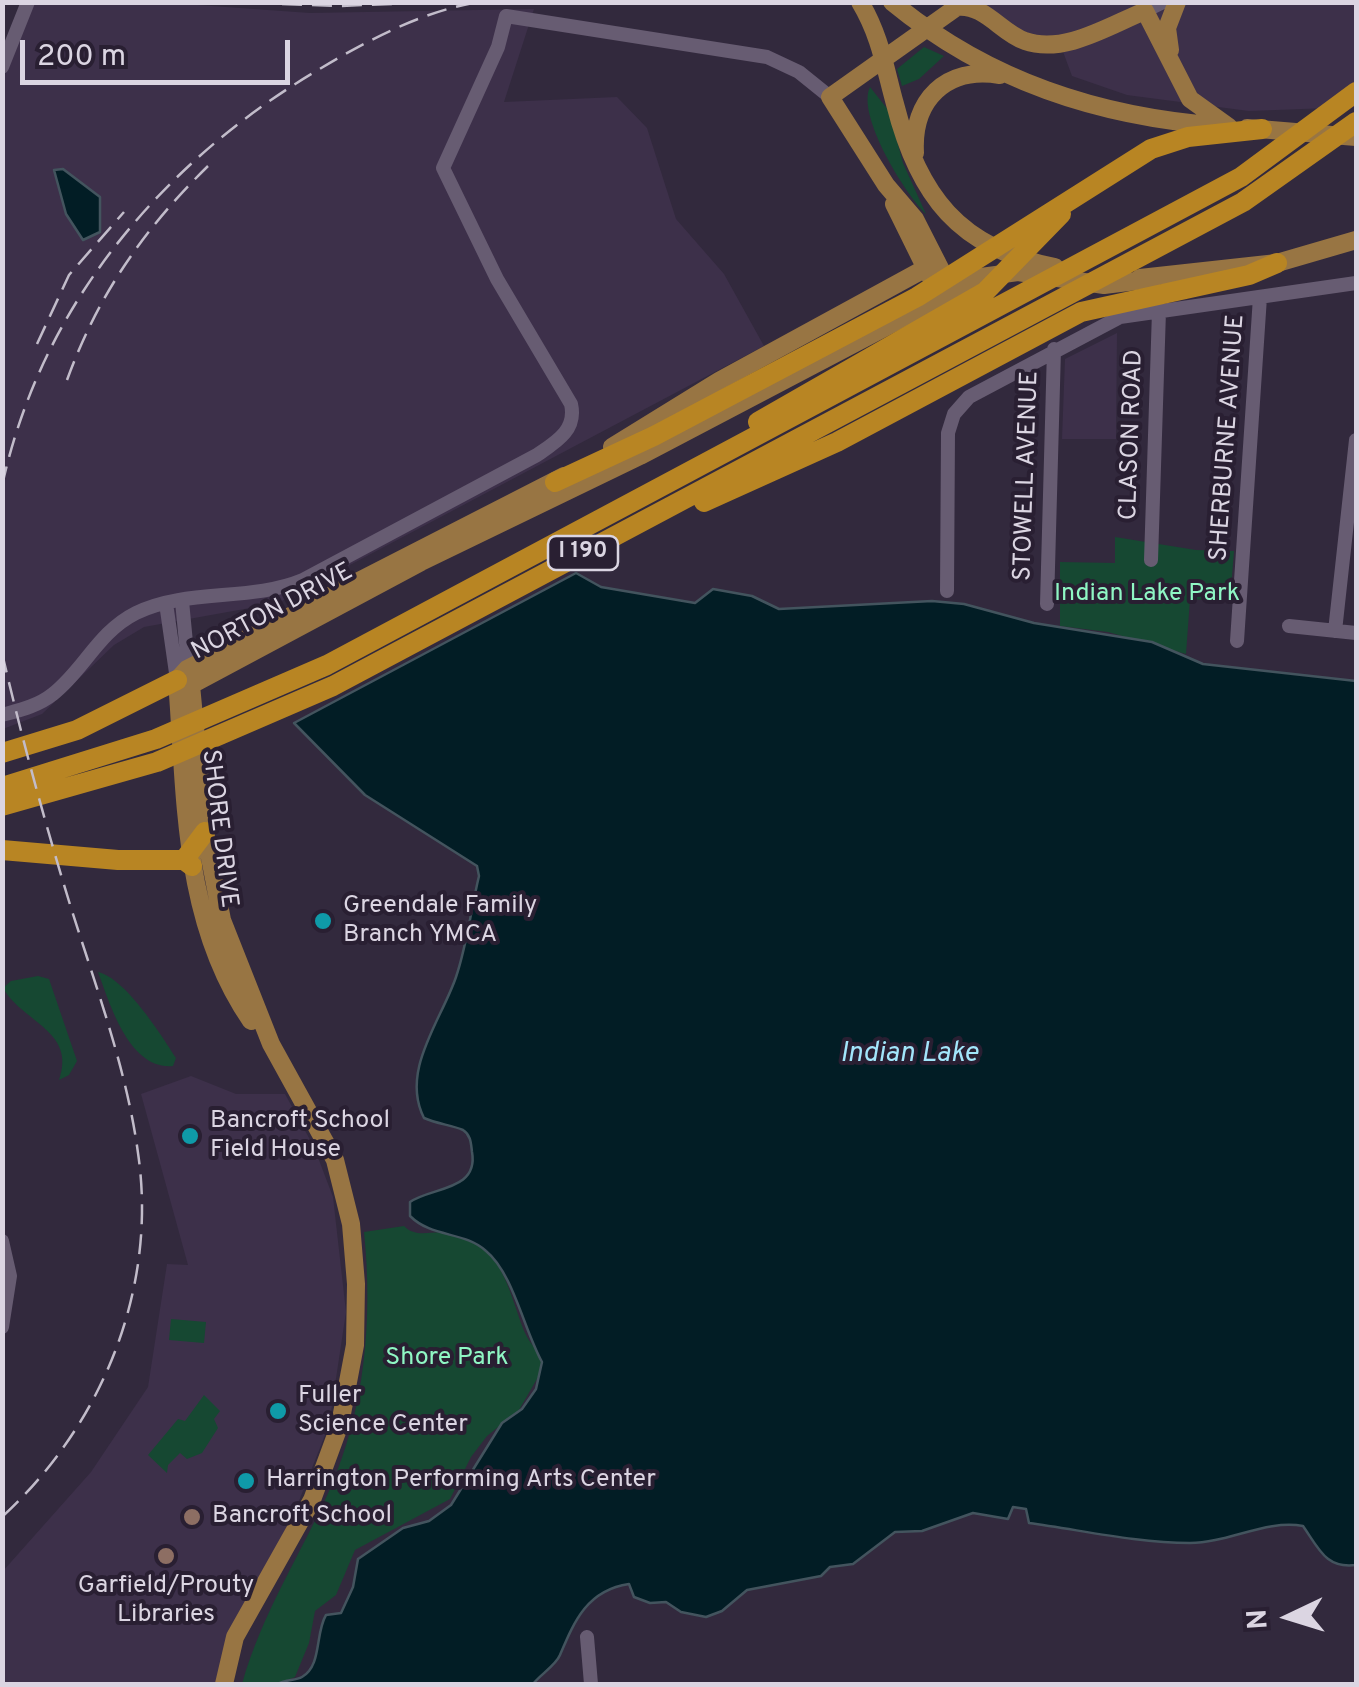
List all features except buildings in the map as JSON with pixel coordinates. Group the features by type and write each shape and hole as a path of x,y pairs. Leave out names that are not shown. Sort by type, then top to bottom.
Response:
{"highway":[{"name":"I 190","path":"999,332 1024,296 1276,154 1356,92"},
{"name":"I 190","path":"2,787 165,736 211,729 333,686 611,527 935,331 999,332 1243,202 1314,156 1356,122"},
{"path":"555,482 654,436 917,297 1151,148 1188,138 1262,129"},
{"path":"935,331 996,285 1060,216 1120,165"},
{"path":"611,527 836,442 956,368 999,332 1090,308 1250,276 1277,263"},
{"path":"2,752 77,730 185,678"},
{"name":"I 190","path":"2,806 168,758 211,729"},
{"path":"2,850 118,860 189,860 205,832"}],"main road":[{"path":"860,2 879,41 918,173 958,225 998,250 1060,268 1152,279 1277,263 1356,240"},
{"path":"892,2 944,40 1016,79 1113,112 1229,127 1356,137"},
{"path":"1172,70 1166,28 1177,2"},
{"path":"948,296 914,219 886,185 830,97 957,7 975,8 1016,37 1048,44 1070,41 1145,11 1172,70 1194,103 1229,127"},
{"path":"918,173 916,118 933,92 969,74 1016,79"},
{"name":"NORTON DRIVE","path":"185,678 555,482 719,381 932,265"},
{"name":"NORTON DRIVE","path":"185,678 624,464 981,277 1008,272 1104,285 1152,279"},
{"name":"SHORE DRIVE","path":"185,678 205,832 226,936 271,1044 320,1128 343,1184 356,1269 355,1344 342,1414 316,1490 240,1627 224,1684"},
{"name":"SHORE DRIVE","path":"185,678 189,860 202,914 222,968 246,1014 271,1044"}],"street":[{"path":"2,67 28,2"},
{"path":"1145,11 1164,2"},
{"name":"NORTON DRIVE","path":"2,715 46,700 111,630 136,613 174,602 273,589 303,580 540,452 572,424 570,404 497,279 443,168 498,48 506,16 770,58 809,78 830,97"},
{"path":"947,590 949,428 958,408 994,381 1106,322 1159,310 1356,284"},
{"path":"948,296 994,381"},
{"name":"SHERBURNE AVENUE","path":"1237,641 1260,297"},
{"name":"CLASON ROAD","path":"1151,560 1159,310"},
{"name":"STOWELL AVENUE","path":"1047,604 1054,349"},
{"path":"1335,632 1350,546 1356,440"},
{"name":"SHORE DRIVE","path":"174,602 185,678"},
{"path":"1288,626 1356,633"},
{"path":"2,1241 10,1276 2,1327"},
{"path":"587,1637 592,1684"}],"shaded area":[{"path":"156,2 310,13 534,9 504,102 617,97 647,128 676,219 724,274 764,346 278,603 144,627 114,645 42,714 3,729 2,82 34,3"},
{"path":"980,3 1356,3 1356,107 1249,111 1127,95 1072,76 1058,38 1028,37"},
{"path":"1117,333 1116,439 1062,439 1065,359"},
{"name":"Bancroft School","path":"191,1076 236,1094 285,1094 314,1147 333,1197 346,1312 329,1425 293,1516 233,1632 215,1684 3,1684 3,1571 91,1472 148,1387 167,1264 188,1265 141,1094"}],"green space":[{"path":"924,47 944,56 919,79 902,86 897,69"},
{"path":"870,87 889,111 903,163 926,214 906,190 876,134 870,116"},
{"name":"Indian Lake Park","path":"1115,537 1196,550 1234,551 1230,601 1190,599 1186,654 1108,632 1060,626 1060,562 1115,563"},
{"path":"98,972 119,984 141,1008 176,1058 173,1066 144,1058 133,1046 115,1017"},
{"path":"38,976 49,979 77,1061 69,1075 59,1080 63,1063 54,1038 3,988 11,981"},
{"name":"Shore Park","path":"404,1226 419,1233 448,1233 481,1247 501,1270 525,1333 545,1365 519,1410 487,1436 471,1457 450,1499 355,1550 336,1595 315,1611 309,1643 295,1677 277,1684 242,1684 271,1609 330,1489 351,1427 359,1395 366,1330 364,1232"},
{"path":"171,1319 206,1322 204,1343 169,1340"},
{"path":"204,1395 220,1411 214,1419 218,1428 202,1453 187,1459 180,1453 168,1465 167,1473 148,1455 178,1419 185,1421"}],"water":[{"path":"63,169 100,197 100,232 83,240 66,214 54,170"},
{"name":"Indian Lake","path":"576,573 601,587 695,603 713,589 752,596 779,609 932,601 964,604 1034,623 1152,642 1203,664 1356,681 1356,1565 1330,1560 1303,1526 1276,1526 1204,1542 1170,1542 1029,1523 1026,1509 1013,1507 1008,1519 973,1513 922,1531 895,1532 853,1564 830,1567 821,1576 747,1590 722,1611 706,1617 681,1612 666,1602 650,1603 634,1597 629,1584 615,1587 584,1609 558,1659 533,1684 278,1684 302,1677 313,1665 323,1622 326,1615 341,1613 353,1587 358,1559 403,1528 429,1521 451,1505 502,1423 522,1409 536,1389 542,1362 504,1273 486,1251 468,1240 428,1228 410,1216 410,1202 461,1181 472,1165 466,1132 424,1118 417,1082 425,1046 460,965 479,876 477,866 365,795 294,723"}],"railway":[{"path":"222,2 340,6 440,2"},
{"path":"2,486 20,420 46,358 78,300 116,245 160,195 208,148 318,70 395,28 478,2"},
{"path":"67,380 93,320 125,265 163,214 208,166"},
{"path":"37,344 69,275 124,212"},
{"path":"2,653 53,847 119,1061 138,1153 142,1204 130,1304 115,1352 68,1440 37,1481 2,1517"}],"place":[{"name":"Greendale Family Branch YMCA","path":"323,921"},
{"name":"Bancroft School Field House","path":"190,1136"},
{"name":"Fuller Science Center","path":"278,1411"},
{"name":"Harrington Performing Arts Center","path":"246,1481"},
{"name":"Bancroft School","path":"192,1517"},
{"name":"Garfield/Prouty Libraries","path":"166,1556"}]}
